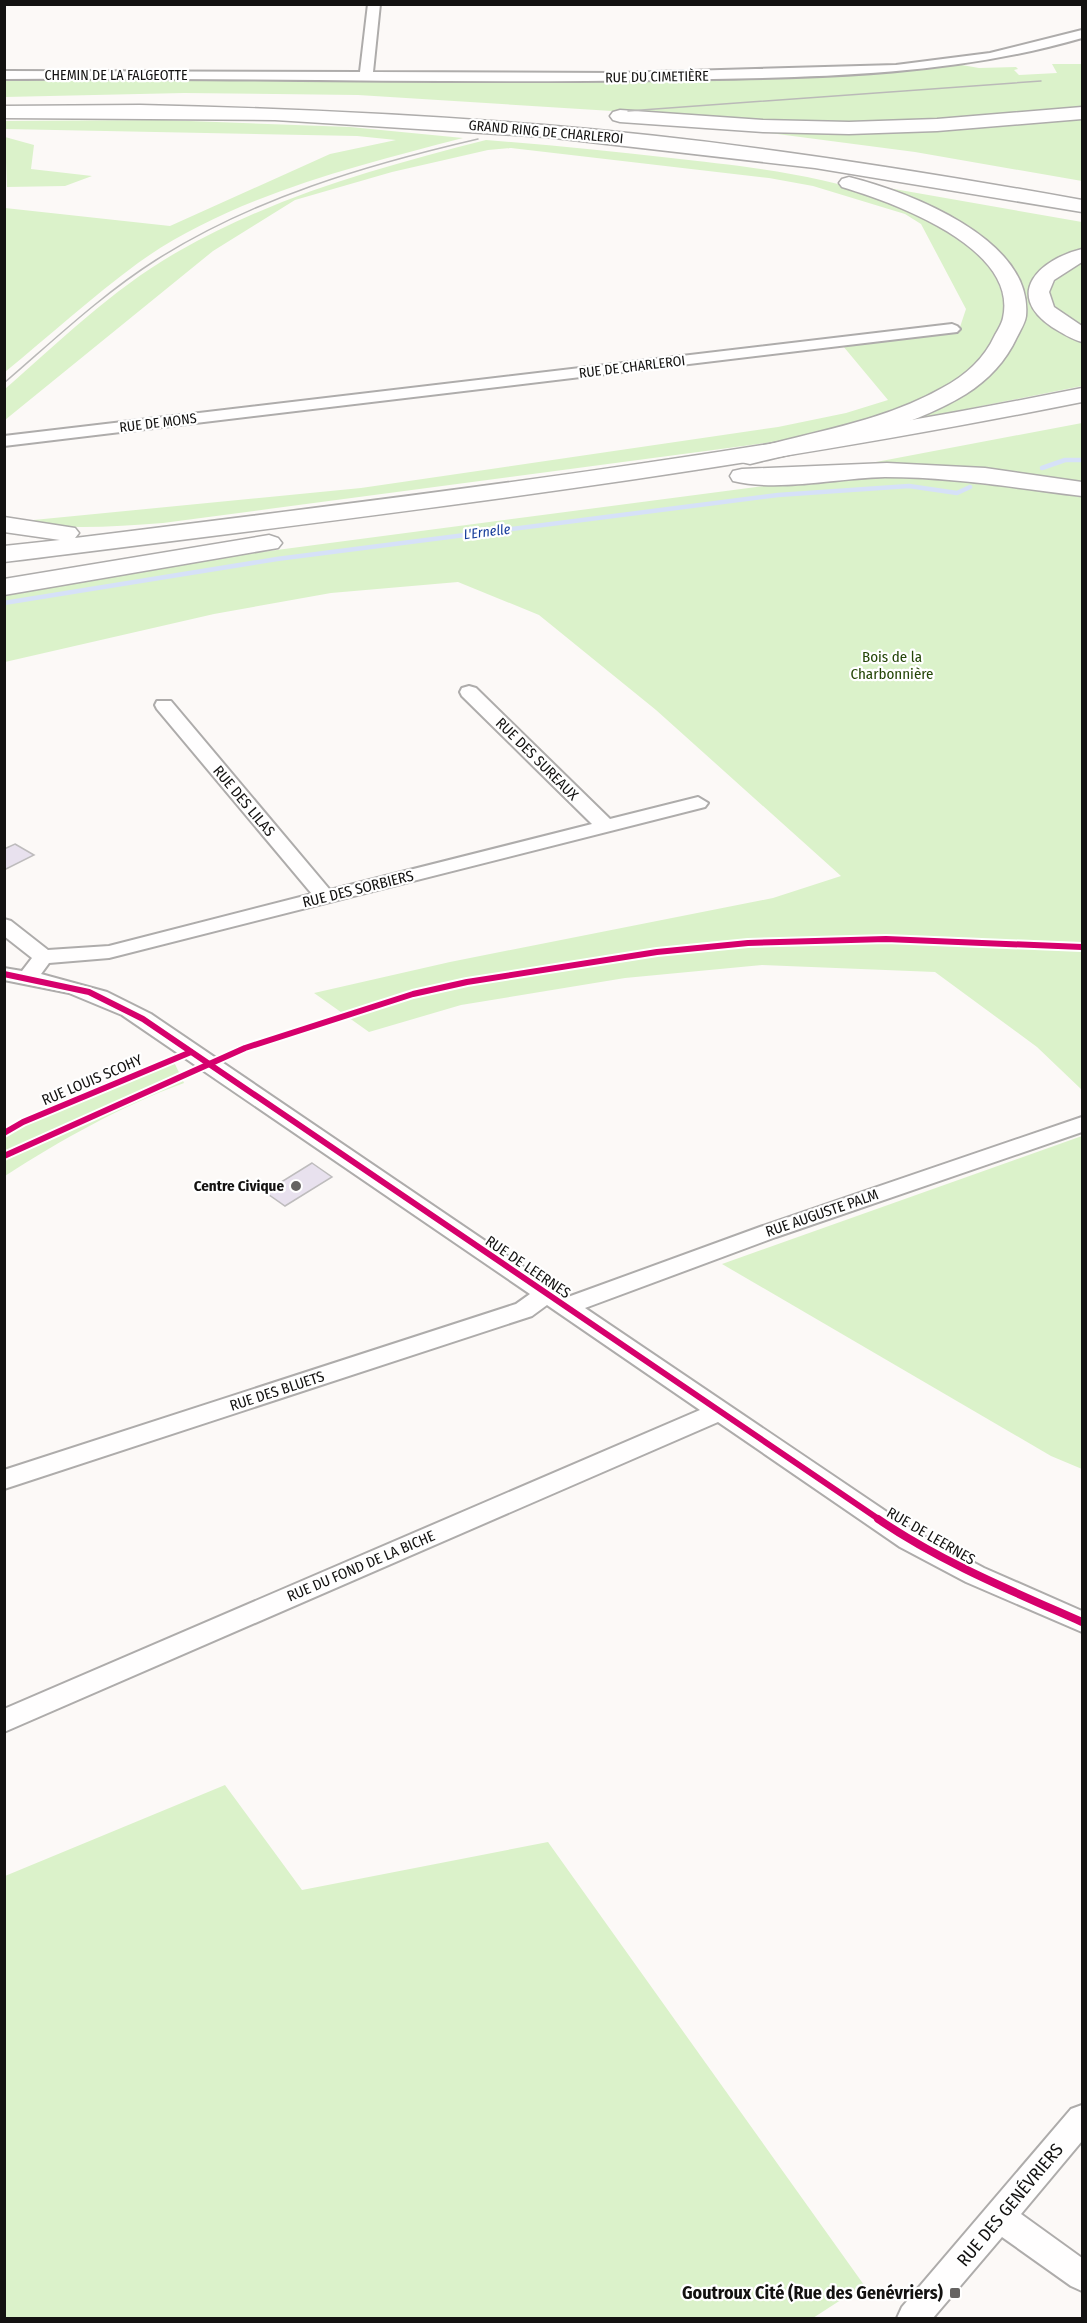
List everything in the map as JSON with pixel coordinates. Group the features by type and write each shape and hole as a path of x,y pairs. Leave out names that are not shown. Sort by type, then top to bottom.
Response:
{"highway":[{"path":"118,103 177,100 287,100 453,106 574,115 850,147"},
{"name":"GRAND RING DE CHARLEROI","path":"4,104 118,103 382,111 584,125 803,150 1083,196"},
{"name":"GRAND RING DE CHARLEROI","path":"4,112 198,113 466,125 680,144 900,174 1083,207"},
{"path":"606,115 738,125 849,128 959,124 1083,112"},
{"path":"198,113 227,118 370,124 500,135 792,169 970,196 1083,218"},
{"path":"746,467 795,442 878,424 942,398 984,370 1009,337 1014,319 1011,286 1000,267 967,234 918,207 886,194 792,169"},
{"path":"1083,255 1061,263 1048,272 1041,283 1039,297 1045,310 1083,335"},
{"path":"4,554 499,493 746,467 1083,395"},
{"path":"4,570 318,532 746,467 1083,412"},
{"path":"746,467 771,478 836,472 929,471 1083,489"},
{"path":"4,524 63,533 153,528 190,531"},
{"path":"4,587 279,542 318,532"}],"street":[{"path":"366,78 374,4"},
{"name":"RUE DU CIMETIÈRE","path":"227,75 366,78 619,78 869,70 997,56 1083,34"},
{"name":"CHEMIN DE LA FALGEOTTE","path":"4,75 227,75"},
{"name":"RUE DE CHARLEROI","path":"312,405 952,329"},
{"name":"RUE DE MONS","path":"4,441 312,405"},
{"name":"RUE DES SUREAUX","path":"469,692 605,826"},
{"name":"RUE DES LILAS","path":"164,705 325,897"},
{"name":"RUE DES SORBIERS","path":"44,957 109,952 698,803"},
{"path":"4,925 44,957 27,979"},
{"name":"RUE DE LEERNES","path":"4,974 83,991 123,1008 212,1065 909,1540 975,1575 1083,1622"},
{"name":"RUE AUGUSTE PALM","path":"555,1300 779,1228 1083,1124"},
{"name":"RUE DES BLUETS","path":"4,1480 555,1300"},
{"name":"RUE DU FOND DE LA BICHE","path":"4,1721 718,1412"},
{"name":"RUE DES GENÉVRIERS","path":"913,2319 1083,2119"},
{"path":"1000,2217 1083,2276"}],"green space":[{"path":"956,64 979,68 1016,67 1018,69 1014,70 1019,75 1057,73 1052,64 1082,64 1082,108 983,119 838,125 358,95 184,93 5,97 4,77 437,80"},
{"path":"1082,115 1082,181 915,152 739,129 964,126"},
{"path":"163,120 350,127 463,138 294,186 212,220 138,263 5,372 5,208 170,226 330,154 396,140 357,136 5,129 5,121"},
{"path":"5,137 34,145 31,169 92,176 65,186 7,187"},
{"path":"486,140 755,168 843,185 885,199 924,216 960,239 989,268 998,283 1003,300 1002,328 979,361 956,381 929,397 871,420 780,441 163,523 69,527 13,522 361,488 778,427 846,413 888,400 843,346 958,333 966,309 921,224 905,214 813,186 769,178 511,148 488,150 392,172 295,200 213,251 5,420 5,389 110,298 155,265 179,251 253,214 290,199 368,172"},
{"path":"860,183 1082,222 1082,251 1066,256 1036,278 1070,334 1082,339 1082,386 891,424 939,406 1017,336 992,250"},
{"path":"1082,260 1082,328 1058,311 1052,303 1050,294 1052,285 1058,276"},
{"path":"1082,423 1082,485 1025,477 855,466"},
{"name":"Bois de la Charbonnière","path":"874,476 998,484 1082,497 1082,1090 1037,1047 935,972 762,965 625,978 461,1005 369,1032 314,993 450,962 773,898 841,876 656,710 539,615 458,582 331,593 214,614 5,662 5,594 170,564 809,480"},
{"path":"174,1062 184,1083 137,1102 92,1125 5,1176 5,1129 23,1119"},
{"path":"1082,1136 1082,1469 1051,1456 722,1264"},
{"path":"225,1785 302,1890 548,1842 864,2285 813,2318 5,2318 5,1876"}],"building":[{"path":"15,844 34,855 4,870 4,849"},
{"name":"Centre Civique","path":"312,1163 332,1177 285,1206 265,1192"}],"waterway":[{"name":"L'Ernelle","path":"1042,468 1065,460 1082,460"},
{"name":"L'Ernelle","path":"4,603 277,559 778,495 909,486 957,493 970,487"}],"tram line":[{"path":"628,111 1041,81"},
{"path":"4,383 116,288 193,238 271,201 312,186 394,160 478,139"}],"cycle path":[{"path":"4,1156 245,1048 413,994 467,982 657,952 748,943 886,939 1082,947"},
{"path":"4,974 77,988 115,1003 143,1019 909,1540 975,1575 1082,1622"},
{"name":"RUE LOUIS SCOHY","path":"4,1133 23,1122 191,1052"}],"place":[{"name":"Centre Civique","path":"296,1186"},
{"name":"Goutroux Cité (Rue des Genévriers)","path":"955,2293"}]}
